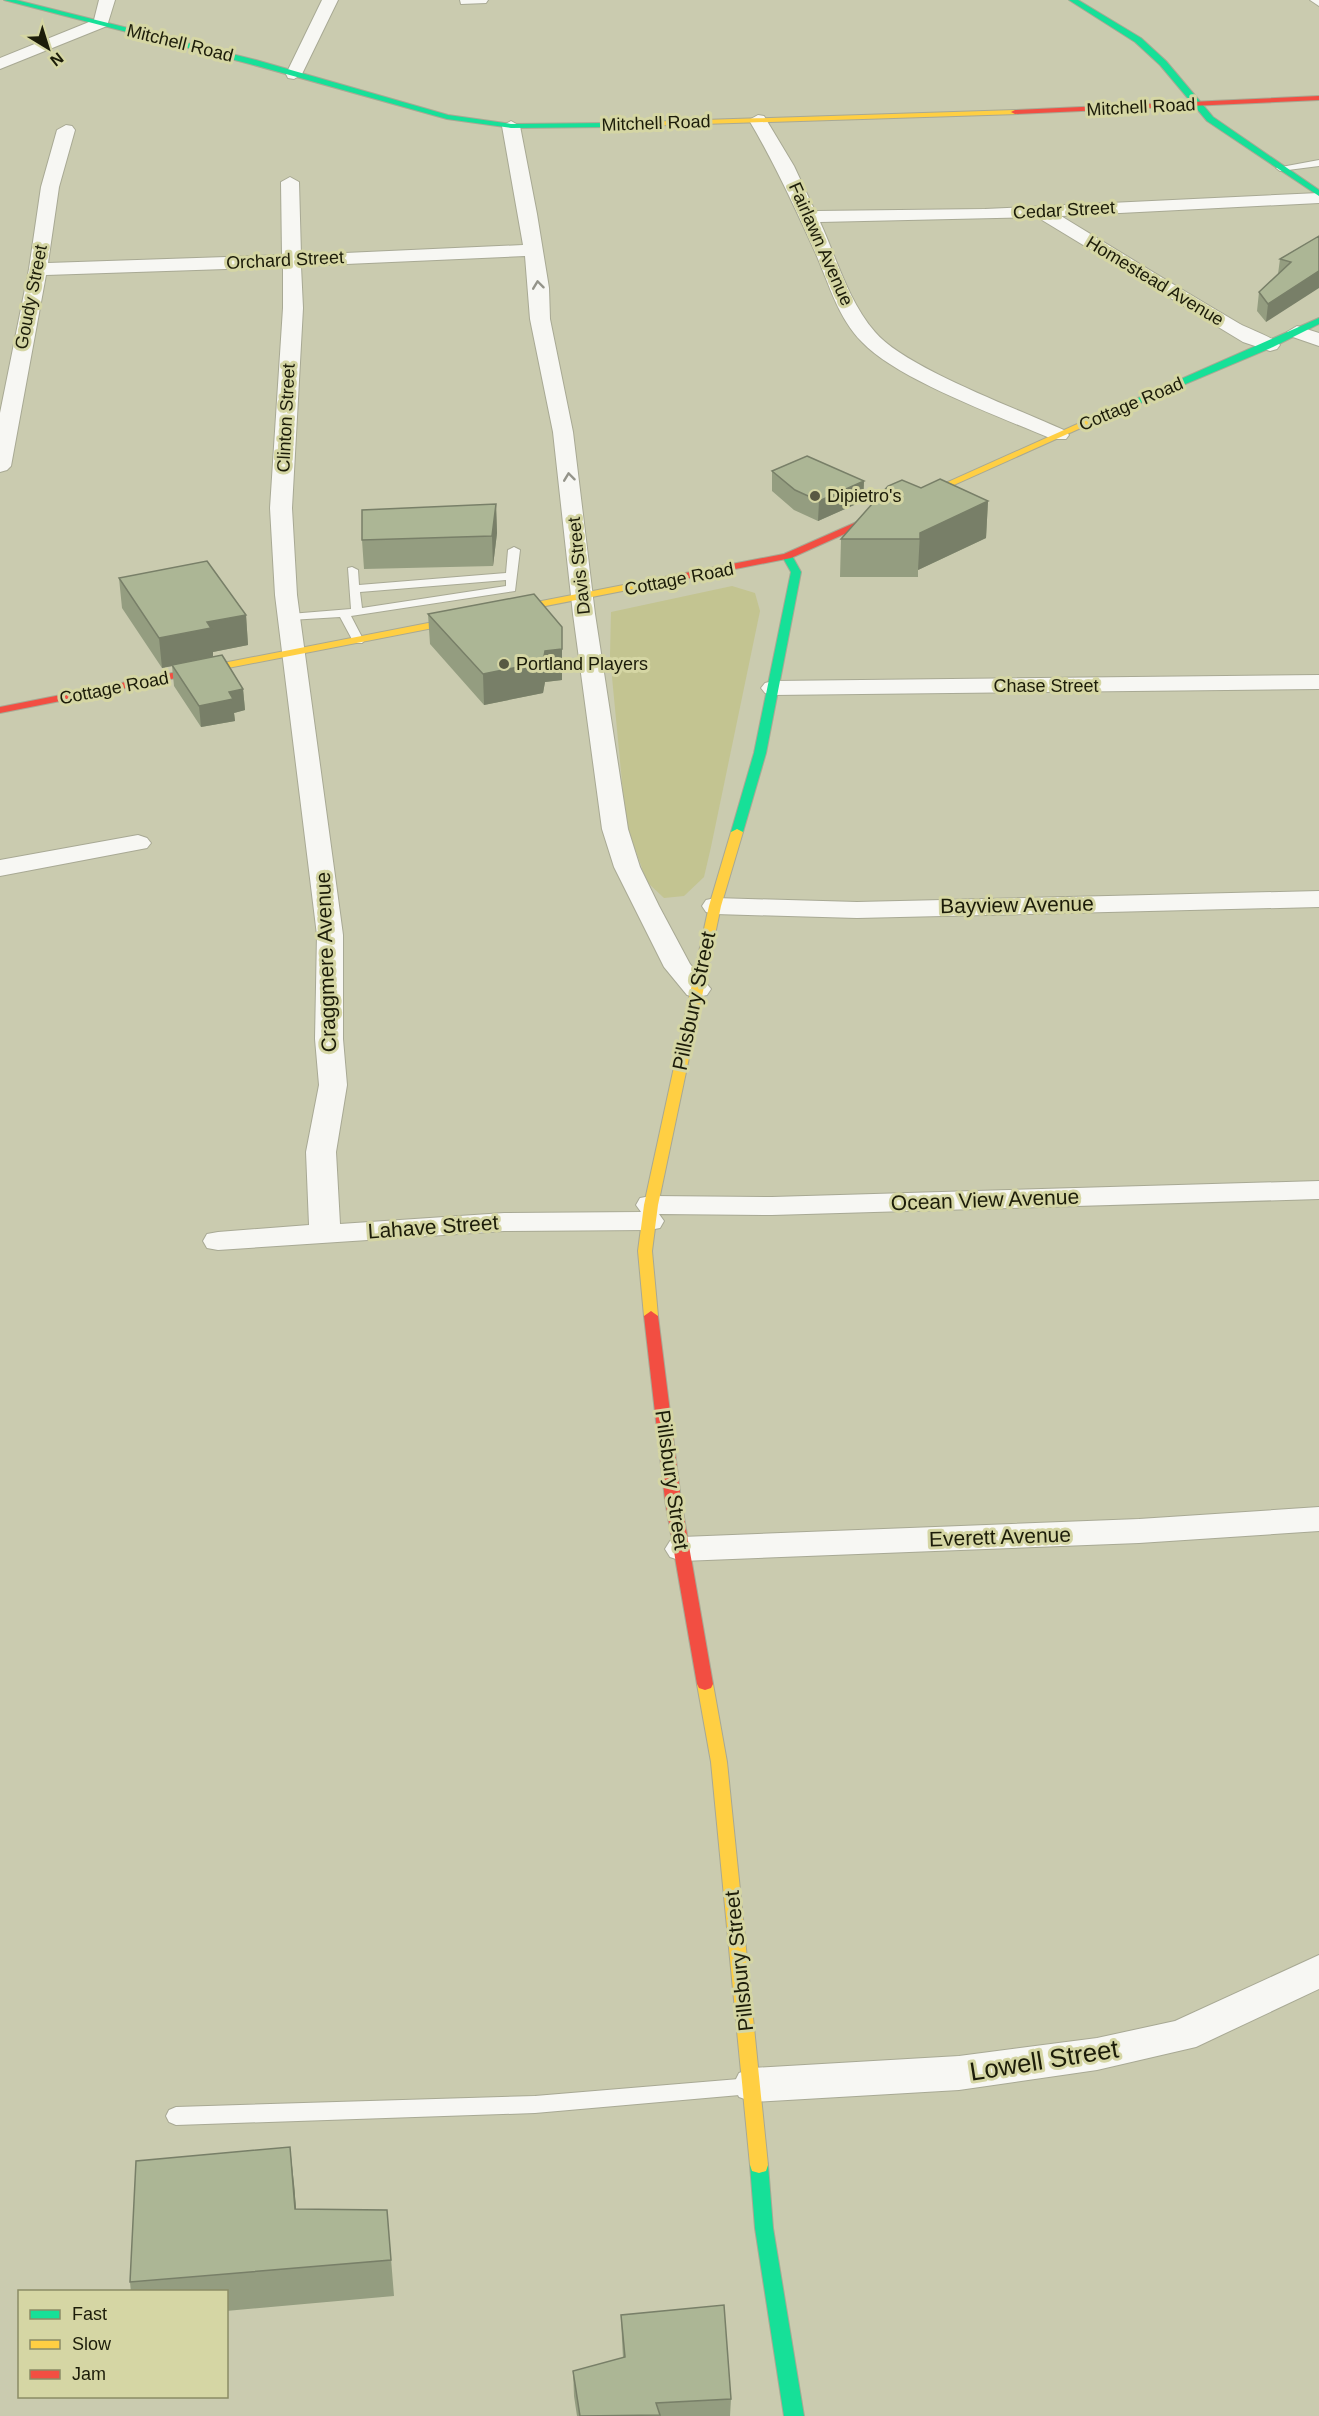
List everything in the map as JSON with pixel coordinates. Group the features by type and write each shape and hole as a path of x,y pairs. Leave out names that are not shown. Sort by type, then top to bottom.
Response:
{"street":[{"name":"Mitchell Road","path":"8,0 294,74 447,117 511,126 758,120 1319,98"},
{"path":"0,64 101,23 107,0"},
{"path":"294,74 330,0"},
{"path":"467,1 480,0"},
{"path":"1073,0 1138,40 1163,63 1210,120 1319,196"},
{"name":"Fairlawn Avenue","path":"758,120 785,166 840,295 869,338 899,360 939,381 1059,435"},
{"name":"Davis Street","path":"511,126 528,214 539,288 540,319 563,432 615,829 627,867 646,906 678,967 697,989"},
{"name":"Goudy Street","path":"0,466 38,268 50,187 66,130"},
{"name":"Clinton Street","path":"290,182 293,308 281,508 295,653"},
{"name":"Cedar Street","path":"809,218 1042,212 1319,196"},
{"name":"Homestead Avenue","path":"1042,212 1250,338 1269,345"},
{"name":"Orchard Street","path":"38,268 124,268 532,250"},
{"name":"Cottage Road","path":"0,710 583,598 788,556 1319,321"},
{"path":"1297,332 1319,340"},
{"name":"Pillsbury Street","path":"788,556 796,572 760,753 715,906 650,1213 645,1251 652,1332 673,1500 719,1762 737,1952 753,2085 764,2228 794,2416"},
{"name":"Craggmere Avenue","path":"295,653 330,935 329,1039 333,1085 321,1152 325,1235"},
{"name":"Chase Street","path":"773,688 1319,682"},
{"path":"0,868 138,843"},
{"name":"Bayview Avenue","path":"715,906 858,910 1319,899"},
{"name":"Ocean View Avenue","path":"650,1213 772,1206 1319,1190"},
{"name":"Lahave Street","path":"218,1241 650,1213"},
{"name":"Everett Avenue","path":"682,1549 1139,1531 1319,1519"},
{"name":"Lowell Street","path":"753,2085 959,2073 1097,2054 1182,2036 1319,1971"}],"lane":[{"path":"1280,168 1319,162"},
{"path":"514,550 510,576 517,610"},
{"path":"352,570 357,612"},
{"path":"354,589 510,576"},
{"path":"290,617 357,612 511,589"},
{"path":"344,613 358,641"},
{"path":"176,2116 387,2111 665,2097 753,2085"}],"green space":[{"path":"732,586 755,593 760,611 711,847 704,877 684,896 664,898 647,882 626,824 610,656 611,612"}],"building":[{"path":"1319,236 1319,271 1268,304 1259,292 1291,262 1280,259"},
{"path":"807,456 864,481 819,501 795,490 772,471"},
{"path":"940,479 988,501 920,533 920,539 841,539 888,486 902,480 921,488"},
{"path":"496,504 492,536 362,540 362,510"},
{"path":"207,561 246,615 207,622 211,628 159,638 119,578"},
{"path":"534,594 562,627 562,649 545,651 543,662 483,674 428,614"},
{"path":"222,655 243,689 229,692 233,699 199,706 172,665"},
{"path":"290,2147 295,2209 387,2210 391,2260 130,2282 136,2161"},
{"path":"724,2305 731,2399 656,2403 660,2415 580,2416 573,2371 625,2357 621,2315"}],"traffic: fast":[{"path":"8,0 253,62 447,117 511,126 611,125"},
{"path":"1073,0 1138,40 1163,63 1210,119 1319,194"},
{"path":"1116,410 1270,345 1319,321"},
{"path":"737,832 760,753 796,572 787,556"},
{"path":"759,2165 764,2228 794,2416"}],"traffic: slow":[{"path":"611,125 1015,112"},
{"path":"886,512 1116,410"},
{"path":"182,674 680,577"},
{"path":"651,1316 645,1251 651,1205 715,906 737,832"},
{"path":"705,1684 719,1762 759,2165"}],"traffic: jam":[{"path":"1015,112 1319,98"},
{"path":"680,577 787,556 886,512"},
{"path":"0,710 182,674"},
{"path":"651,1316 673,1500 705,1684"}],"place":[{"name":"Dipietro's","path":"815,496"},
{"name":"Portland Players","path":"504,664"}]}
